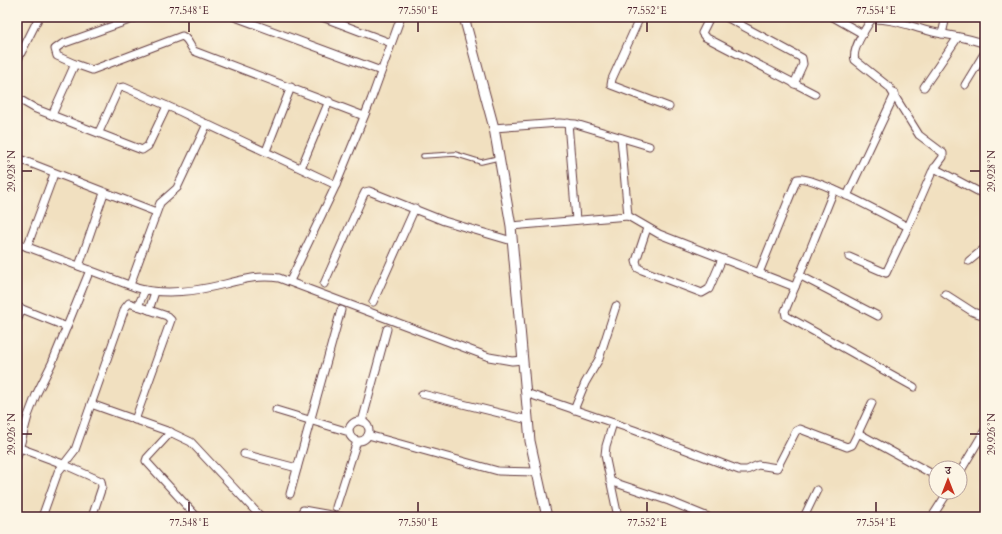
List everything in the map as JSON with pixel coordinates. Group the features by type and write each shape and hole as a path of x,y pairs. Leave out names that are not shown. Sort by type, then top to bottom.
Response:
{"street":[{"path":"17,61 39,17"},
{"path":"138,17 62,44 55,49 57,56 92,70 182,36 194,51 329,101 364,116"},
{"path":"236,17 381,71"},
{"path":"322,17 392,43"},
{"path":"290,281 336,185 364,116 401,17"},
{"path":"464,17 494,128 511,226 530,441 547,517"},
{"path":"640,17 612,79 611,85 668,107"},
{"path":"710,17 702,33 705,38 815,94"},
{"path":"726,17 802,58 803,64 794,84"},
{"path":"833,17 863,34"},
{"path":"942,34 946,17"},
{"path":"849,258 886,273 934,168 943,157 943,153 919,135 894,94 878,77 855,60 855,53 863,34 873,18 890,19 942,34 985,44"},
{"path":"924,87 958,37"},
{"path":"965,85 985,52"},
{"path":"52,114 75,64"},
{"path":"99,132 118,90 121,87 207,124 336,185"},
{"path":"266,151 291,87"},
{"path":"847,196 894,94"},
{"path":"17,98 31,107 99,132 138,150 146,149 167,106"},
{"path":"301,168 329,101"},
{"path":"130,285 156,212 163,199 177,188 207,124"},
{"path":"494,128 568,124 649,146"},
{"path":"568,124 576,220"},
{"path":"622,138 628,216"},
{"path":"17,158 54,174 156,212"},
{"path":"934,168 985,195"},
{"path":"27,247 54,174"},
{"path":"759,273 797,179 806,178 834,190 908,227"},
{"path":"834,190 794,287 786,311 786,316 914,387"},
{"path":"324,284 365,192 373,192 444,220 512,241"},
{"path":"79,266 104,193"},
{"path":"373,302 415,208"},
{"path":"511,226 628,216 647,228 794,287"},
{"path":"647,228 636,261 638,268 642,270 702,293 709,289 722,258"},
{"path":"17,243 130,285 155,292 167,293 207,288 257,276 268,276 290,281 393,322 489,357 512,361 523,360"},
{"path":"969,261 985,248"},
{"path":"17,457 28,416 36,395 68,327 90,270"},
{"path":"799,275 878,316"},
{"path":"138,306 145,290"},
{"path":"149,310 155,292"},
{"path":"945,294 973,312 985,316"},
{"path":"42,517 54,478 75,450 126,305 129,303 170,317 171,323 135,420"},
{"path":"574,410 585,383 599,359 616,306"},
{"path":"17,321 19,308 68,327"},
{"path":"290,494 341,310"},
{"path":"362,422 387,329"},
{"path":"526,393 744,471 758,465 777,468 798,429 800,428 847,447 852,445 872,403"},
{"path":"422,394 528,420"},
{"path":"91,404 171,432 191,442 261,517"},
{"path":"276,410 349,432 352,438 358,441 364,439 368,435"},
{"path":"349,432 353,423 362,422 367,426 368,435"},
{"path":"613,423 606,446 605,455 618,517"},
{"path":"171,432 147,458 146,461 196,517"},
{"path":"858,433 928,472"},
{"path":"368,435 498,471 537,472"},
{"path":"968,460 984,435"},
{"path":"336,507 358,441"},
{"path":"20,448 63,464 101,481 102,487 92,517"},
{"path":"244,454 297,468"},
{"path":"610,481 669,501 708,517"},
{"path":"804,517 816,490"},
{"path":"932,517 943,500"},
{"path":"299,517 303,510 341,517"}],"lane":[{"path":"423,156 455,154 481,162 499,158"}]}
